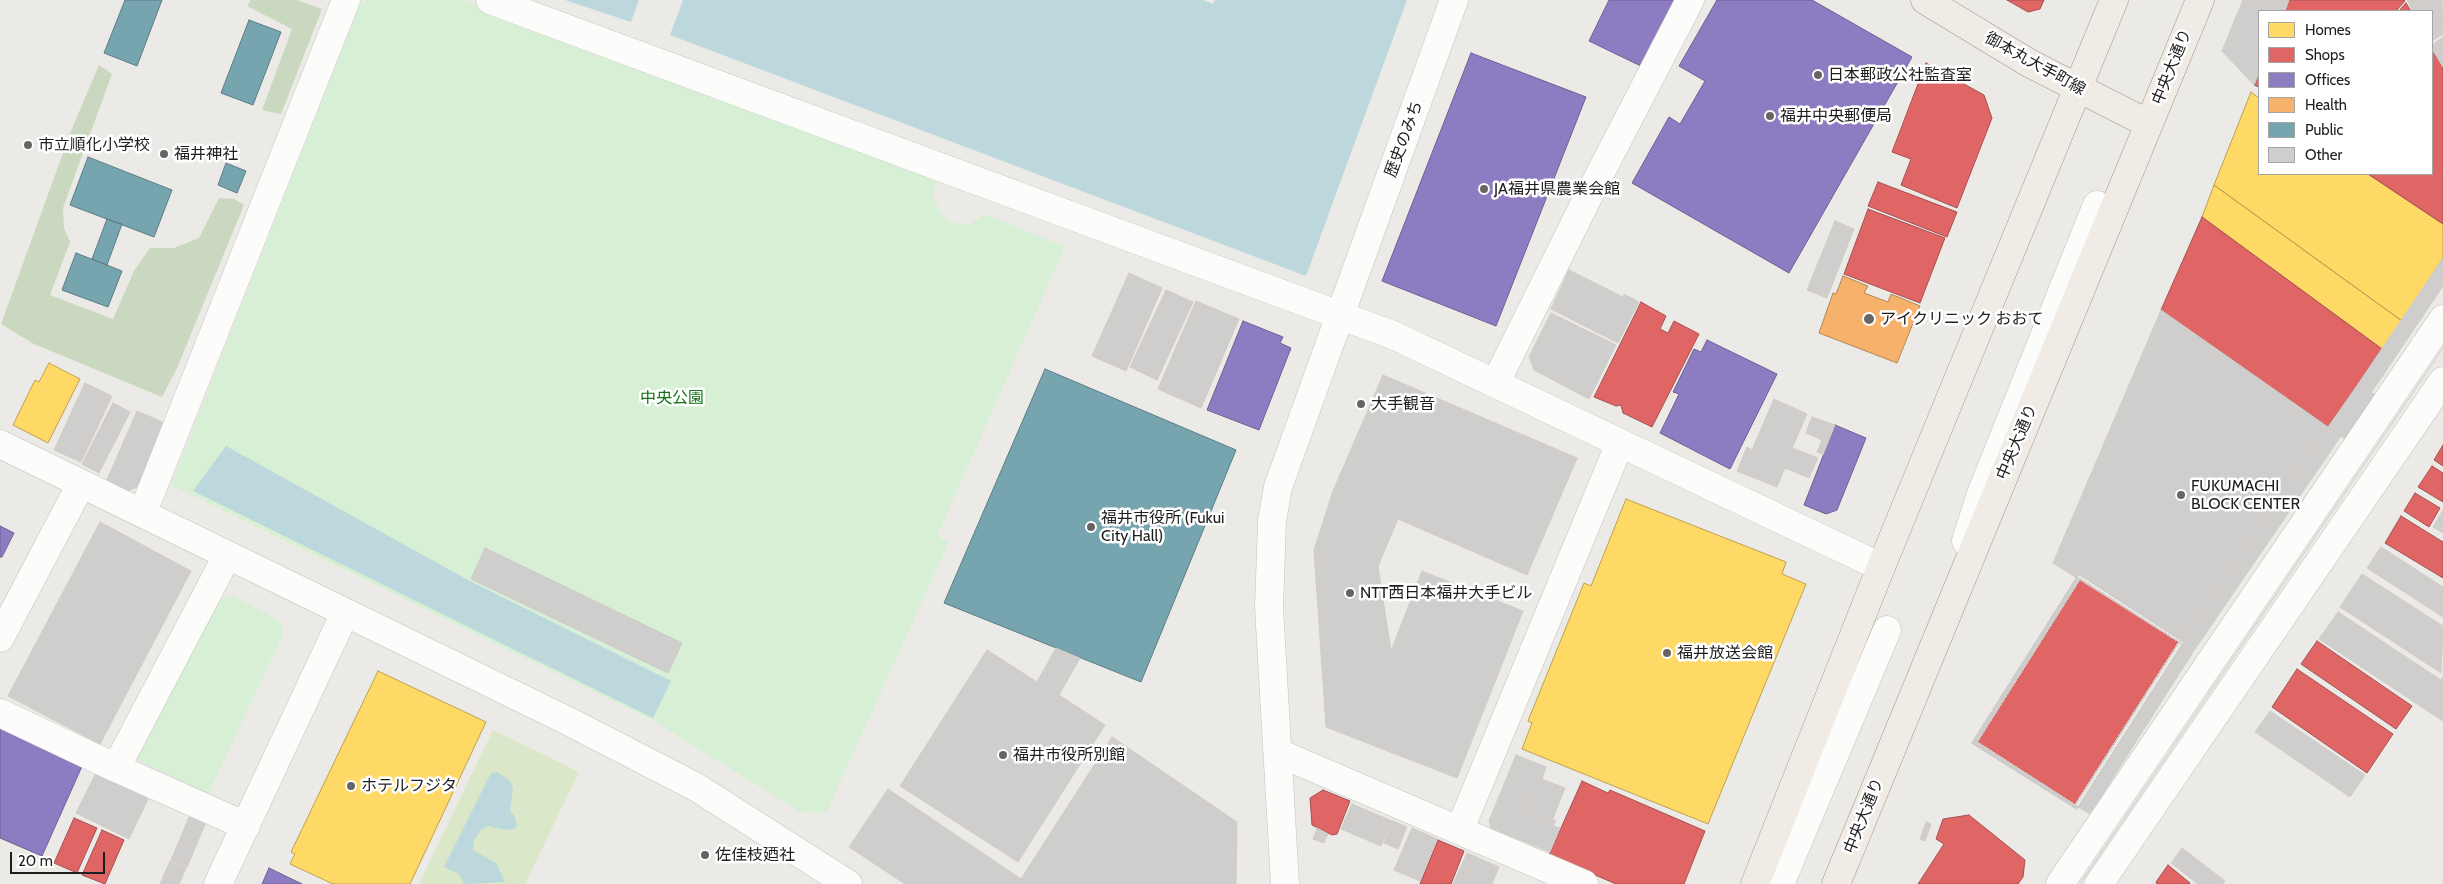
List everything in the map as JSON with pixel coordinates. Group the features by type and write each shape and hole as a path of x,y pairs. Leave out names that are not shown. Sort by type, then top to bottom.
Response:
{"main road":[{"name":"御本丸大手町線","path":"1924,0 2029,63 2149,124"},
{"path":"1755,884 1881,567 2114,0"},
{"name":"中央大通り","path":"1836,884 2200,0"}],"street":[{"path":"143,512 346,0"},
{"path":"490,0 1393,335 1496,382 1881,567"},
{"name":"歴史のみち","path":"1285,884 1279,753 1269,621 1272,521 1284,470 1454,0"},
{"path":"1496,382 1587,199 1690,0"},
{"path":"1941,627 1981,494 2096,205"},
{"path":"2073,879 2443,319"},
{"path":"2099,884 2443,381"},
{"path":"1460,829 1620,443"},
{"path":"0,444 143,512 227,556 568,721 696,788 848,884"},
{"path":"0,638 81,484"},
{"path":"116,768 227,556"},
{"path":"218,884 345,613"},
{"path":"1780,884 1887,630"},
{"path":"0,713 116,768 246,826"},
{"path":"1279,753 1460,829 1584,884"}],"green space":[{"path":"251,0 297,0 322,9 281,114 262,110 292,29 247,6"},
{"name":"中央公園","path":"368,0 463,0 937,179 934,188 934,198 942,215 950,221 959,224 970,224 985,214 1065,247 937,536 949,542 826,813 800,812 652,720 171,485 360,4"},
{"path":"99,65 112,74 63,208 64,228 70,242 50,295 113,319 134,271 150,248 174,248 199,238 219,198 234,199 244,205 177,368 162,397 34,344 1,324 71,131"},
{"path":"233,596 278,620 284,633 208,794 132,758 220,598"},
{"path":"493,730 579,772 525,884 419,884"}],"water":[{"path":"565,0 639,0 631,22"},
{"path":"683,0 1203,0 1213,4 1215,0 1407,0 1306,276 670,35"},
{"path":"226,446 468,580 671,681 653,718 193,491"},
{"path":"497,772 510,781 513,789 510,811 514,815 517,826 514,829 505,830 488,826 481,830 474,840 473,850 496,863 505,882 464,884 459,874 444,867 491,773"}],"building: Homes":[{"path":"2251,92 2258,97 2258,175 2370,175 2443,224 2443,258 2402,321 2214,185"},
{"path":"2214,185 2402,321 2382,349 2202,217"},
{"path":"49,363 80,379 48,443 13,425 35,380 39,382"},
{"name":"福井放送会館","path":"1626,499 1786,562 1782,574 1806,584 1708,824 1522,749 1532,723 1528,721 1584,583 1591,586"},
{"path":"378,671 486,722 410,884 333,884 290,864 295,854 291,852"}],"building: Shops":[{"path":"2007,0 2044,0 2040,9 2028,12"},
{"path":"2289,0 2405,1 2397,10 2285,10"},
{"path":"2406,3 2410,10 2400,10"},
{"path":"2433,51 2443,67 2443,224 2370,175 2433,175"},
{"path":"1926,63 1984,95 1992,118 1957,208 1901,185 1911,159 1892,152"},
{"path":"2258,75 2258,87 2254,85"},
{"path":"1878,182 1957,212 1947,237 1868,206"},
{"path":"1868,209 1945,238 1920,303 1844,274"},
{"path":"2202,217 2382,349 2328,427 2161,310"},
{"path":"1641,302 1666,316 1660,329 1668,333 1674,321 1699,334 1652,427 1623,413 1621,405 1616,406 1594,397"},
{"path":"2443,445 2443,466 2434,460"},
{"path":"2432,466 2443,473 2443,502 2418,487"},
{"path":"2415,493 2440,508 2429,527 2404,511"},
{"path":"2401,516 2443,542 2443,578 2385,543"},
{"path":"2080,579 2179,642 2075,805 1977,742"},
{"path":"2317,641 2412,706 2396,729 2301,664"},
{"path":"2297,669 2393,734 2367,773 2272,707"},
{"path":"1582,781 1608,793 1610,790 1705,831 1684,884 1616,884 1549,855"},
{"path":"1323,790 1350,801 1337,834 1332,835 1312,825 1310,798"},
{"path":"1969,815 2025,860 2023,877 2018,884 1918,884 1944,844 1936,839 1943,819"},
{"path":"74,818 97,828 77,873 54,863"},
{"path":"102,830 124,840 105,884 82,875"},
{"path":"1438,840 1464,851 1451,884 1420,884"},
{"path":"2168,865 2190,883 2157,884 2156,882"}],"building: Offices":[{"path":"1609,0 1677,0 1645,68 1589,41"},
{"path":"1717,0 1812,0 1912,57 1789,273 1632,183 1669,117 1680,124 1705,81 1679,66"},
{"name":"JA福井県農業会館","path":"1471,53 1586,97 1496,326 1382,281"},
{"path":"1243,321 1283,337 1280,343 1291,348 1259,430 1207,410"},
{"path":"1707,340 1777,374 1730,469 1660,433 1679,394 1673,392 1694,349 1701,352"},
{"path":"1835,425 1866,438 1837,510 1826,514 1804,505"},
{"path":"0,526 14,533 2,557 0,557"},
{"path":"0,727 83,764 42,856 0,838"},
{"path":"269,868 302,884 262,884"}],"building: Health":[{"name":"アイクリニック おおて","path":"1843,276 1868,286 1864,293 1888,302 1891,294 1920,306 1897,363 1819,333 1833,293 1836,294"}],"building: Public":[{"path":"125,0 162,0 137,66 104,53"},
{"path":"249,20 281,32 253,105 221,93"},
{"path":"88,157 172,190 154,237 70,205"},
{"path":"226,163 246,171 237,193 218,185"},
{"path":"107,219 122,224 107,265 92,259"},
{"path":"76,253 122,271 108,307 62,290"},
{"name":"福井市役所 (Fukui City Hall)","path":"1045,369 1236,450 1141,682 944,603"}],"building: Other":[{"path":"2243,0 2289,0 2285,10 2258,10 2258,75 2254,85 2222,51"},
{"path":"2407,0 2442,0 2443,34 2433,40 2433,10 2412,10"},
{"path":"2443,37 2443,67 2433,51 2433,44"},
{"path":"1835,221 1854,229 1827,298 1807,290"},
{"path":"2443,258 2443,286 2371,393 2358,384"},
{"path":"1569,270 1623,297 1624,294 1639,302 1618,343 1551,309"},
{"path":"1129,273 1162,288 1126,371 1092,356"},
{"path":"1166,290 1193,302 1157,380 1130,367"},
{"path":"1196,301 1239,319 1201,408 1158,389"},
{"name":"FUKUMACHI BLOCK CENTER","path":"2161,310 2328,427 2179,642 2053,563"},
{"path":"1551,313 1616,345 1589,399 1534,370 1529,357"},
{"name":"NTT西日本福井大手ビル","path":"1383,375 1577,458 1527,575 1398,519 1378,566 1391,651 1422,571 1523,611 1457,778 1326,727 1314,550 1333,491"},
{"path":"85,383 112,396 81,462 54,450"},
{"path":"2358,384 2378,397 2348,441 2328,427"},
{"path":"1774,399 1807,414 1792,448 1818,458 1809,478 1785,468 1777,487 1737,471 1747,447 1752,450"},
{"path":"113,403 130,412 99,473 82,464"},
{"path":"137,411 165,423 137,487 128,491 106,482"},
{"path":"1812,417 1835,425 1823,455 1817,452 1822,440 1806,433"},
{"path":"2328,427 2341,436 2193,652 2179,642"},
{"path":"2443,510 2443,533 2433,527"},
{"path":"100,522 191,571 100,744 8,696"},
{"path":"2381,547 2443,587 2443,617 2367,568"},
{"path":"485,548 682,643 668,673 471,579"},
{"path":"2079,574 2184,642 2077,809 1972,743","holes":["2080,579 2179,642 2075,805 1977,742"]},
{"path":"2079,574 2184,642 2077,809 1972,743","holes":["2080,579 2179,642 2075,805 1977,742"]},
{"path":"2079,574 2184,642 2077,809 1972,743","holes":["2080,579 2179,642 2075,805 1977,742"]},
{"path":"2079,574 2184,642 2077,809 1972,743","holes":["2080,579 2179,642 2075,805 1977,742"]},
{"path":"2079,574 2184,642 2077,809 1972,743","holes":["2080,579 2179,642 2075,805 1977,742"]},
{"path":"2079,574 2184,642 2077,809 1972,743","holes":["2080,579 2179,642 2075,805 1977,742"]},
{"path":"2079,574 2184,642 2077,809 1972,743","holes":["2080,579 2179,642 2075,805 1977,742"]},
{"path":"2079,574 2184,642 2077,809 1972,743","holes":["2080,579 2179,642 2075,805 1977,742"]},
{"path":"2079,574 2184,642 2077,809 1972,743","holes":["2080,579 2179,642 2075,805 1977,742"]},
{"path":"2079,574 2184,642 2077,809 1972,743","holes":["2080,579 2179,642 2075,805 1977,742"]},
{"path":"2079,574 2184,642 2077,809 1972,743","holes":["2080,579 2179,642 2075,805 1977,742"]},
{"path":"2079,574 2184,642 2077,809 1972,743","holes":["2080,579 2179,642 2075,805 1977,742"]},
{"path":"2079,574 2184,642 2077,809 1972,743","holes":["2080,579 2179,642 2075,805 1977,742"]},
{"path":"2079,574 2184,642 2077,809 1972,743","holes":["2080,579 2179,642 2075,805 1977,742"]},
{"path":"2079,574 2184,642 2077,809 1972,743","holes":["2080,579 2179,642 2075,805 1977,742"]},
{"path":"2079,574 2184,642 2077,809 1972,743","holes":["2080,579 2179,642 2075,805 1977,742"]},
{"path":"2079,574 2184,642 2077,809 1972,743","holes":["2080,579 2179,642 2075,805 1977,742"]},
{"path":"2079,574 2184,642 2077,809 1972,743","holes":["2080,579 2179,642 2075,805 1977,742"]},
{"path":"2079,574 2184,642 2077,809 1972,743","holes":["2080,579 2179,642 2075,805 1977,742"]},
{"path":"2079,574 2184,642 2077,809 1972,743","holes":["2080,579 2179,642 2075,805 1977,742"]},
{"path":"2079,574 2184,642 2077,809 1972,743","holes":["2080,579 2179,642 2075,805 1977,742"]},
{"path":"2079,574 2184,642 2077,809 1972,743","holes":["2080,579 2179,642 2075,805 1977,742"]},
{"path":"2079,574 2184,642 2077,809 1972,743","holes":["2080,579 2179,642 2075,805 1977,742"]},
{"path":"2079,574 2184,642 2077,809 1972,743","holes":["2080,579 2179,642 2075,805 1977,742"]},
{"path":"2079,574 2184,642 2077,809 1972,743","holes":["2080,579 2179,642 2075,805 1977,742"]},
{"path":"2362,574 2443,626 2441,673 2340,607"},
{"path":"2338,612 2441,680 2443,677 2443,721 2319,639"},
{"path":"2179,642 2193,652 2090,814 2075,805"},
{"name":"福井市役所別館","path":"1056,648 1080,658 1059,695 1105,725 1018,862 900,786 987,650 1037,682"},
{"path":"2270,711 2365,775 2350,797 2255,732"},
{"path":"1112,737 1237,822 1236,884 1028,884 1021,879"},
{"path":"1516,755 1546,767 1542,779 1539,778 1526,810 1553,821 1556,820 1553,826 1560,828 1550,852 1491,828 1489,821"},
{"path":"96,773 148,799 129,839 76,813"},
{"path":"1539,778 1565,788 1552,821 1526,810"},
{"path":"888,789 1028,884 905,884 849,847"},
{"path":"1352,804 1392,821 1381,846 1341,829"},
{"path":"190,815 206,822 187,867 171,860"},
{"path":"1393,821 1407,827 1398,849 1384,843"},
{"path":"1926,822 1931,824 1925,841 1920,839"},
{"path":"1317,828 1328,834 1324,843 1313,839"},
{"path":"1412,828 1437,839 1420,881 1394,870"},
{"path":"2182,848 2225,881 2222,884 2198,884 2171,863"},
{"path":"1467,853 1499,867 1492,884 1453,884"},
{"path":"170,861 186,868 179,884 160,884"}],"tram line":[{"path":"2080,884 2443,348"}],"place":[{"name":"日本郵政公社監査室","path":"1818,75"},
{"name":"福井中央郵便局","path":"1770,116"},
{"name":"市立順化小学校","path":"28,145"},
{"name":"福井神社","path":"164,154"},
{"name":"JA福井県農業会館","path":"1484,189"},
{"name":"アイクリニック おおて","path":"1869,319"},
{"name":"大手観音","path":"1361,404"},
{"name":"FUKUMACHI BLOCK CENTER","path":"2181,495"},
{"name":"福井市役所 (Fukui City Hall)","path":"1091,527"},
{"name":"NTT西日本福井大手ビル","path":"1350,593"},
{"name":"福井放送会館","path":"1667,653"},
{"name":"福井市役所別館","path":"1003,755"},
{"name":"ホテルフジタ","path":"351,786"},
{"name":"佐佳枝廼社","path":"705,855"}]}
